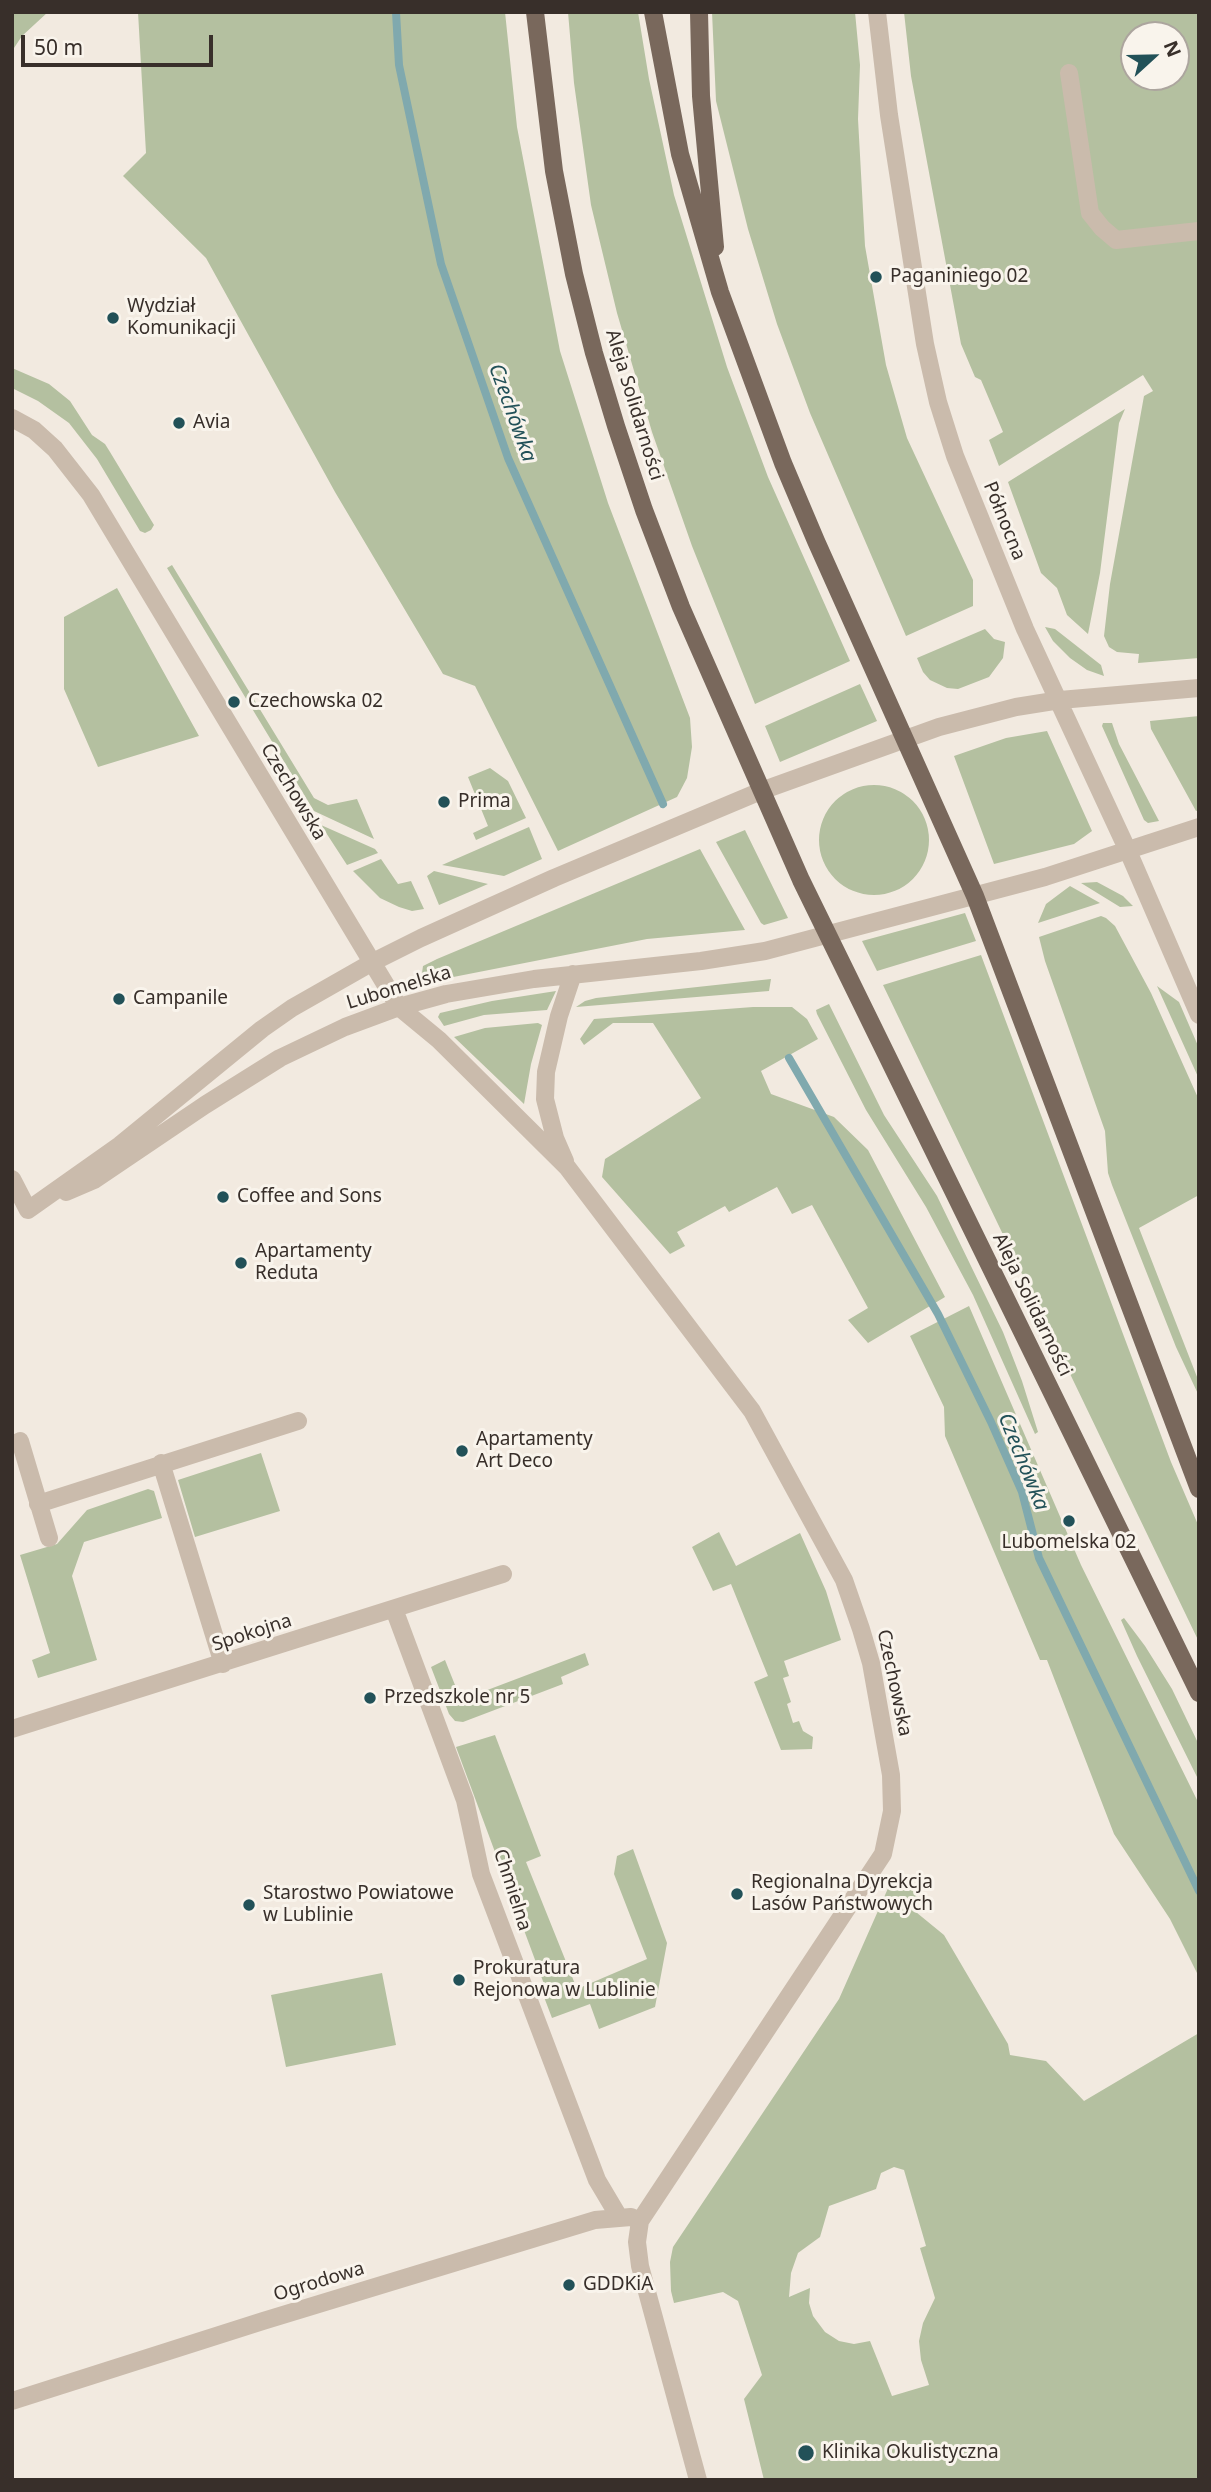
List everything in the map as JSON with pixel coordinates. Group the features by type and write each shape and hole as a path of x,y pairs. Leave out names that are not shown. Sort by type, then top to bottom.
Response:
{"main road":[{"name":"Aleja Solidarności","path":"535,12 554,171 572,263 594,353 631,471 664,562 761,791 827,935 1199,1693"},
{"path":"653,12 680,154 720,292 783,463 975,896 1199,1489"},
{"path":"699,12 701,96 720,292"}],"street":[{"name":"Północna","path":"877,12 889,115 925,344 937,402 955,456 1026,629 1128,851 1199,1015"},
{"path":"1069,73 1090,213 1102,228 1116,240 1199,231"},
{"name":"Czechowska","path":"12,418 34,430 55,449 91,495 399,1007 439,1040 567,1167 752,1410 844,1580 871,1663 891,1775 890,1832 883,1854 640,2221"},
{"name":"Lubomelska","path":"20,1213 120,1145 262,1029 325,988 371,963 554,878 761,791 904,738 971,718 1060,700 1199,688"},
{"name":"Lubomelska","path":"20,1213 94,1180 280,1058 345,1027 399,1007 488,986 743,955 1045,877 1199,827"},
{"name":"Czechowska","path":"567,1167 555,1138 545,1099 546,1072 559,1016 573,974"},
{"path":"12,1179 20,1213"},
{"path":"38,1504 298,1421"},
{"path":"20,1441 49,1538"},
{"path":"161,1463 223,1664"},
{"name":"Spokojna","path":"12,1729 503,1574"},
{"name":"Chmielna","path":"394,1609 465,1800 481,1874 597,2180 619,2217"},
{"name":"Ogrodowa","path":"12,2401 561,2230 604,2218 631,2217 640,2221"},
{"path":"640,2221 637,2242 640,2266 698,2480"}],"green space":[{"path":"12,12 48,12 22,36 12,51"},
{"path":"138,12 505,12 517,127 560,351 608,503 690,718 692,747 687,778 677,797 558,851 475,686 443,674 335,492 206,258 123,176 146,153"},
{"path":"568,12 638,12 649,79 674,195 727,367 768,477 850,661 755,704 692,546 652,432 617,313 591,205 574,83"},
{"path":"712,12 855,12 860,65 858,119 865,246 886,365 907,438 973,580 973,606 906,636 810,413 777,324 748,229 716,101"},
{"path":"904,12 1199,12 1199,658 1138,663 1139,654 1117,652 1109,647 1104,636 1110,584 1144,396 1153,391 1143,375 999,466 989,440 1003,432 981,380 975,377 961,344 911,76"},
{"path":"12,368 49,384 70,401 92,435 105,444 154,525 151,530 145,533 140,531 97,459 69,423 38,401 12,388"},
{"path":"1125,409 1119,423 1100,573 1088,634 1067,615 1057,588 1041,573 1008,482"},
{"path":"172,565 314,798 328,805 357,799 374,839 314,811 167,568"},
{"path":"117,588 199,736 98,767 64,689 64,617"},
{"path":"1045,627 1055,629 1101,665 1104,676 1087,670 1070,658 1053,641"},
{"path":"985,629 994,639 1005,642 1003,658 989,677 958,689 947,688 930,680 923,672 917,658"},
{"path":"860,684 877,721 780,762 765,726"},
{"path":"1199,716 1199,810 1196,811 1151,729 1150,721"},
{"path":"1103,723 1112,723 1119,744 1159,821 1148,823 1144,820"},
{"path":"1047,731 1092,831 1074,844 994,864 954,756 1006,738"},
{"path":"490,768 508,781 526,818 476,840 473,833 488,826 468,777"},
{"path":"874,785 895,789 913,801 925,819 929,840 925,861 913,879 895,891 874,895 853,891 835,879 823,861 819,840 823,819 835,801 853,789"},
{"path":"321,825 375,849 378,853 347,865"},
{"path":"529,827 542,859 504,876 442,865"},
{"path":"745,830 788,918 764,925 761,923 716,842"},
{"path":"700,849 745,930 647,939 438,980 427,979 422,973 423,966 437,959"},
{"path":"381,859 398,884 411,881 424,909 412,911 380,898 353,871"},
{"path":"434,871 488,884 439,905 427,876"},
{"path":"1097,882 1123,896 1133,906 1120,907 1081,883"},
{"path":"1070,886 1100,903 1038,923 1046,904"},
{"path":"965,913 976,941 877,971 862,941"},
{"path":"1101,916 1115,926 1151,993 1199,1100 1199,1195 1139,1228 1199,1382 1199,1396 1176,1347 1112,1185 1108,1173 1105,1131 1039,937"},
{"path":"981,955 1171,1462 1199,1527 1199,1642 883,985"},
{"path":"771,979 769,991 576,1007 596,998"},
{"path":"1157,986 1179,1002 1199,1048 1199,1079"},
{"path":"556,991 547,1010 484,1015 444,1026 438,1017 440,1013 492,1001"},
{"path":"829,1004 884,1115 937,1196 1003,1332 1038,1432 1035,1434 973,1295 926,1207 866,1110 817,1014 816,1010"},
{"path":"753,1007 792,1007 807,1019 818,1039 761,1071 771,1094 834,1117 868,1150 945,1297 868,1343 848,1320 868,1308 812,1205 792,1214 777,1187 729,1212 725,1206 677,1232 685,1246 670,1254 602,1177 605,1159 701,1098 653,1023 613,1023 584,1045 580,1039 594,1019"},
{"path":"538,1023 542,1025 524,1104 454,1037 485,1028"},
{"path":"969,1306 1081,1565 1199,1804 1199,1977 1170,1919 1114,1834 1047,1660 1040,1660 945,1436 944,1407 910,1336"},
{"path":"261,1453 280,1511 195,1537 178,1480"},
{"path":"148,1489 154,1491 162,1518 84,1542 72,1576 97,1660 38,1678 32,1660 50,1653 20,1555 57,1544 87,1510"},
{"path":"719,1532 736,1566 800,1533 826,1591 841,1640 784,1661 789,1676 783,1678 791,1702 787,1704 793,1723 799,1721 803,1731 813,1737 812,1749 781,1750 754,1682 768,1676 731,1584 713,1591 692,1547"},
{"path":"1124,1618 1172,1689 1199,1745 1199,1781 1137,1656 1121,1620"},
{"path":"585,1653 589,1665 561,1677 563,1684 463,1722 455,1721 449,1714 431,1667 445,1660 461,1700"},
{"path":"495,1735 541,1856 526,1862 577,1989 647,1959 614,1874 617,1856 633,1849 667,1943 655,2007 599,2029 590,2004 552,2018 544,1997 544,1984 456,1747"},
{"path":"893,1877 922,1897 911,1908 944,1935 1008,2044 1010,2055 1046,2061 1084,2101 1199,2033 1199,2480 764,2480 744,2399 762,2375 738,2301 723,2292 674,2303 670,2262 673,2247 839,1999","holes":["894,2167 904,2170 926,2246 920,2248 935,2298 923,2323 919,2341 921,2360 929,2385 892,2396 870,2341 854,2344 839,2341 825,2332 813,2316 809,2303 810,2288 789,2297 791,2273 798,2253 820,2237 829,2206 876,2189 881,2173"]},
{"path":"382,1973 396,2045 286,2067 271,1995"}],"waterway":[{"name":"Czechówka","path":"396,12 399,65 441,264 508,458 663,804"},
{"name":"Czechówka","path":"789,1058 938,1314 1022,1492 1039,1558 1199,1891"}],"place":[{"name":"Paganiniego 02","path":"876,277"},
{"name":"Wydział Komunikacji","path":"113,318"},
{"name":"Avia","path":"179,423"},
{"name":"Czechowska 02","path":"234,702"},
{"name":"Prima","path":"444,802"},
{"name":"Campanile","path":"119,999"},
{"name":"Coffee and Sons","path":"223,1197"},
{"name":"Apartamenty Reduta","path":"241,1263"},
{"name":"Apartamenty Art Deco","path":"462,1451"},
{"name":"Lubomelska 02","path":"1069,1521"},
{"name":"Przedszkole nr 5","path":"370,1698"},
{"name":"Regionalna Dyrekcja Lasów Państwowych","path":"737,1894"},
{"name":"Starostwo Powiatowe w Lublinie","path":"249,1905"},
{"name":"Prokuratura Rejonowa w Lublinie","path":"459,1980"},
{"name":"GDDKiA","path":"569,2285"},
{"name":"Klinika Okulistyczna","path":"806,2453"}]}
